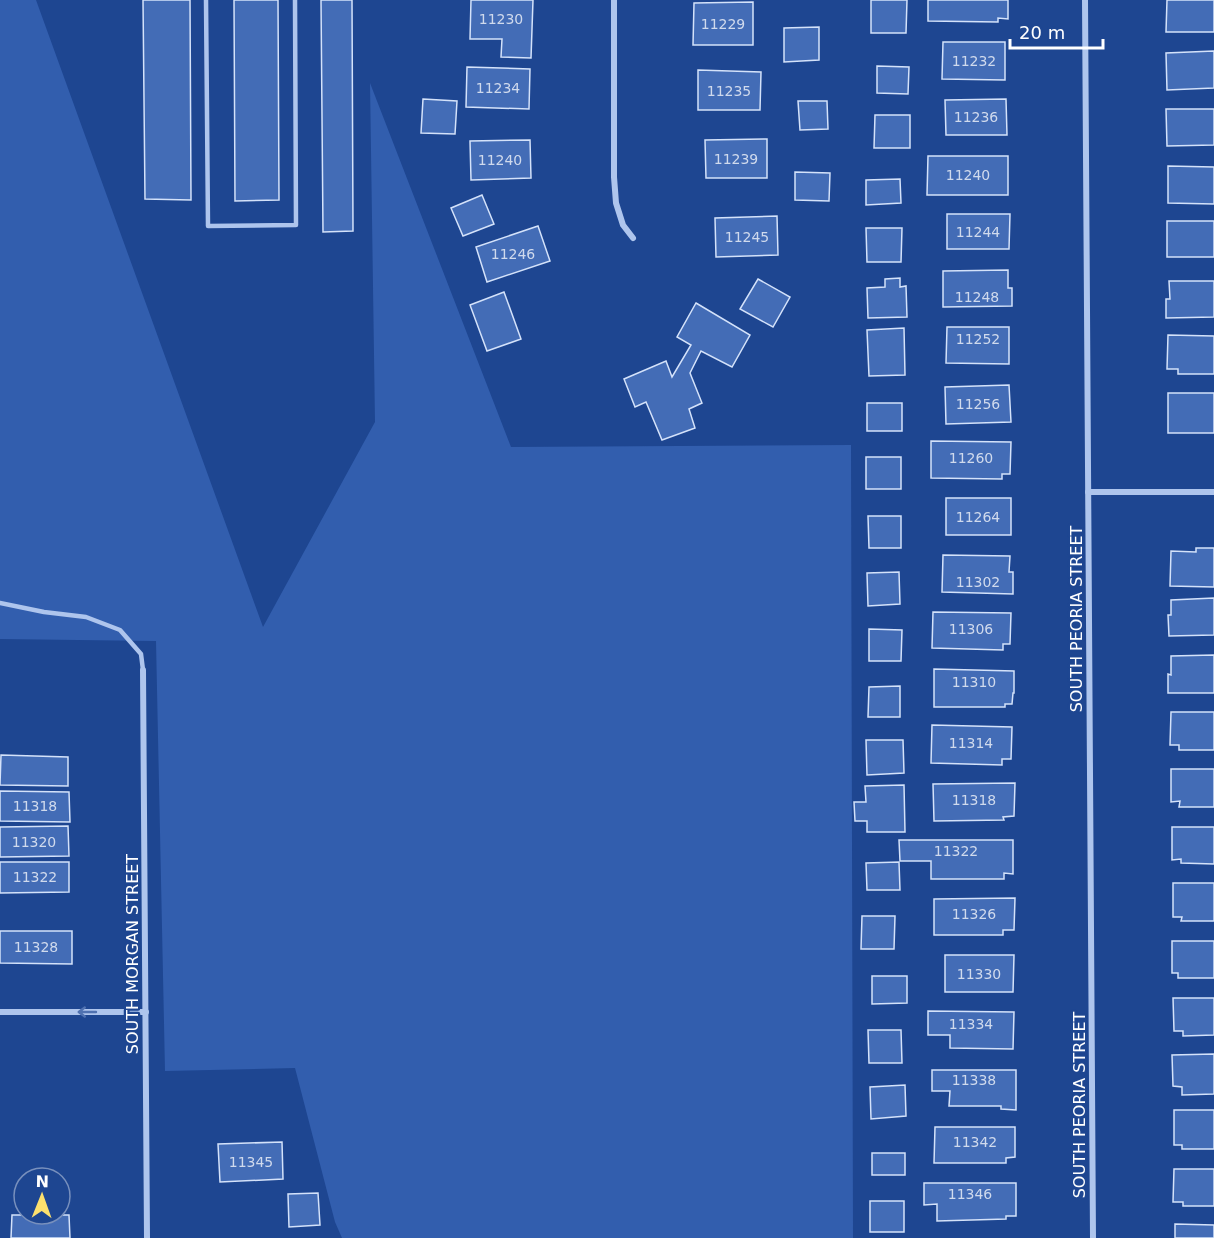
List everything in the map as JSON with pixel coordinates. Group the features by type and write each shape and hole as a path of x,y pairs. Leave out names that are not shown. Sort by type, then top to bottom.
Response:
{"street":[{"path":"614,0 616,203 622,225 633,238"},
{"name":"SOUTH PEORIA STREET","path":"1085,0 1093,1238"},
{"path":"1088,492 1214,492"},
{"name":"SOUTH MORGAN STREET","path":"143,670 147,1238"},
{"path":"0,1012 146,1012"}],"lane":[{"path":"206,0 208,226 296,225 295,0"},
{"path":"0,603 44,612 86,617 120,630 141,654 143,670"}],"shaded area":[{"path":"0,0 36,0 263,627 375,422 370,83 511,447 851,445 853,1238 342,1238 335,1222 295,1068 165,1071 156,641 0,639"}],"building":[{"path":"143,0 190,0 191,200 145,199"},
{"path":"234,0 278,0 279,200 235,201"},
{"path":"321,0 352,0 353,231 323,232"},
{"path":"471,0 533,0 531,58 501,57 502,39 470,39"},
{"path":"871,0 907,0 906,33 871,33"},
{"path":"928,0 1008,0 1008,19 998,18 998,22 928,21"},
{"path":"1167,0 1214,0 1214,32 1166,32"},
{"path":"753,2 753,45 693,45 694,3"},
{"path":"819,27 819,60 784,62 784,28"},
{"path":"943,42 1005,42 1005,80 942,79"},
{"path":"1214,51 1214,88 1167,90 1166,53"},
{"path":"877,66 909,67 908,94 877,93"},
{"path":"467,67 530,69 529,109 466,107"},
{"path":"698,70 761,72 760,110 698,110"},
{"path":"423,99 457,101 455,134 421,133"},
{"path":"1006,99 1007,135 946,135 945,100"},
{"path":"798,101 827,101 828,129 800,130"},
{"path":"1166,109 1214,109 1214,145 1167,146"},
{"path":"875,115 910,115 910,148 874,148"},
{"path":"767,139 767,178 706,178 705,140"},
{"path":"530,140 531,178 471,180 470,141"},
{"path":"928,156 1008,156 1008,195 927,195"},
{"path":"1168,166 1214,167 1214,204 1168,203"},
{"path":"795,172 830,173 829,201 795,200"},
{"path":"900,179 901,203 866,205 866,180"},
{"path":"482,195 494,224 463,236 451,208"},
{"path":"947,214 1010,214 1009,249 947,249"},
{"path":"777,216 778,255 716,257 715,218"},
{"path":"1167,221 1214,221 1214,257 1167,257"},
{"path":"538,226 550,261 487,282 476,247"},
{"path":"866,228 902,228 901,262 867,262"},
{"path":"1008,270 1008,288 1012,288 1012,306 943,307 943,271"},
{"path":"900,278 900,287 906,286 907,317 868,318 867,288 885,287 885,279"},
{"path":"758,279 790,297 773,327 740,309"},
{"path":"1169,281 1214,281 1214,317 1166,318 1166,299 1170,299"},
{"path":"504,292 521,339 487,351 470,305"},
{"path":"696,303 750,335 732,367 701,351 690,373 702,403 689,409 695,428 662,440 646,402 635,407 624,379 666,361 672,377 691,345 677,337"},
{"path":"947,327 1009,327 1009,364 946,363"},
{"path":"904,328 905,375 869,376 867,330"},
{"path":"1168,335 1214,336 1214,374 1178,374 1178,369 1167,369"},
{"path":"1009,385 1011,422 946,424 945,387"},
{"path":"1168,393 1214,393 1214,433 1168,433"},
{"path":"867,403 902,403 902,431 867,431"},
{"path":"931,441 1011,442 1010,474 1002,474 1002,479 931,478"},
{"path":"866,457 901,457 901,489 866,489"},
{"path":"946,498 1011,498 1011,535 946,535"},
{"path":"868,516 901,516 901,548 869,548"},
{"path":"1196,548 1214,548 1214,587 1170,586 1171,551 1196,552"},
{"path":"943,555 1010,556 1009,572 1013,572 1013,594 942,592"},
{"path":"899,572 900,604 868,606 867,573"},
{"path":"1214,598 1214,635 1169,636 1168,615 1171,615 1171,600"},
{"path":"933,612 1011,613 1010,644 1003,644 1003,650 932,648"},
{"path":"869,629 902,630 901,661 869,661"},
{"path":"1214,655 1214,693 1168,693 1171,656"},
{"path":"934,669 1014,671 1012,704 1005,704 1005,707 934,707"},
{"path":"900,686 900,717 868,717 869,687"},
{"path":"1171,712 1214,712 1214,750 1179,750 1179,745 1170,745"},
{"path":"932,725 1012,727 1011,759 1002,759 1002,765 931,763"},
{"path":"866,740 903,740 904,773 867,775"},
{"path":"1,755 68,757 68,786 0,785"},
{"path":"1171,769 1214,769 1214,807 1179,807 1180,801 1171,802"},
{"path":"1015,783 1014,816 1003,817 1004,820 934,821 933,784"},
{"path":"904,785 905,832 867,832 867,821 855,821 854,802 866,802 865,786"},
{"path":"0,791 69,792 70,822 0,821"},
{"path":"68,826 69,856 0,857 0,827"},
{"path":"1172,827 1214,827 1214,864 1181,863 1181,859 1172,860"},
{"path":"899,840 1013,840 1013,874 1004,873 1004,879 931,879 931,861 900,861"},
{"path":"0,862 69,862 69,892 0,893"},
{"path":"899,862 900,890 867,890 866,863"},
{"path":"1173,883 1214,883 1214,921 1181,921 1182,917 1173,917"},
{"path":"1015,898 1014,930 1003,930 1003,935 934,935 934,899"},
{"path":"862,916 895,916 894,949 861,949"},
{"path":"0,931 72,931 72,964 0,963"},
{"path":"1172,941 1214,941 1214,978 1178,978 1178,973 1172,973"},
{"path":"945,955 1014,955 1013,992 945,992"},
{"path":"872,976 907,976 907,1003 872,1004"},
{"path":"1173,998 1214,998 1214,1035 1183,1036 1183,1031 1174,1031"},
{"path":"928,1011 1014,1012 1013,1049 950,1048 950,1035 928,1035"},
{"path":"868,1030 901,1030 902,1063 869,1063"},
{"path":"1214,1054 1214,1094 1182,1095 1182,1087 1173,1086 1172,1055"},
{"path":"932,1070 1016,1070 1016,1110 1001,1109 1001,1106 949,1106 950,1091 932,1091"},
{"path":"905,1085 906,1116 871,1119 870,1087"},
{"path":"1174,1110 1214,1110 1214,1149 1182,1149 1182,1145 1174,1145"},
{"path":"935,1127 1015,1127 1015,1157 1006,1158 1006,1163 934,1163"},
{"path":"282,1142 283,1179 220,1182 218,1144"},
{"path":"872,1153 905,1153 905,1175 872,1175"},
{"path":"1174,1169 1214,1169 1214,1206 1183,1206 1183,1202 1173,1202"},
{"path":"924,1183 1016,1183 1016,1216 1006,1216 1006,1219 937,1221 937,1204 924,1205"},
{"path":"318,1193 320,1225 289,1227 288,1194"},
{"path":"870,1201 904,1201 904,1232 870,1232"},
{"path":"12,1215 12,1226 69,1226 70,1238 11,1238"},
{"path":"1175,1224 1214,1225 1214,1238 1175,1238"}]}
